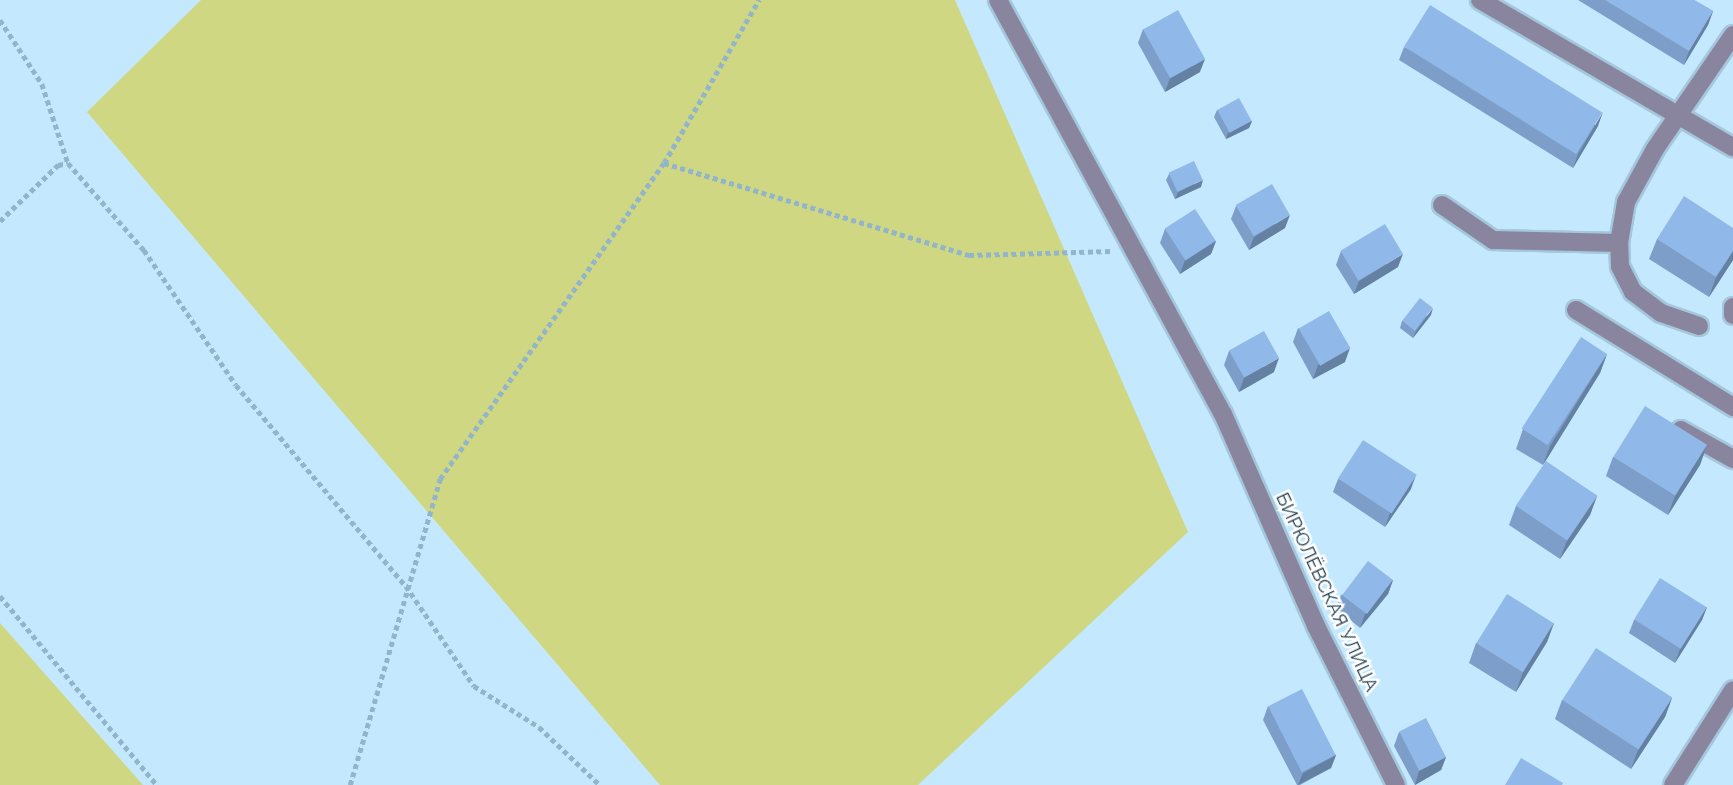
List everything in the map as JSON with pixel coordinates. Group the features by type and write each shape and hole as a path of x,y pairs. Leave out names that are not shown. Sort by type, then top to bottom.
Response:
{"street":[{"name":"БИРЮЛЁВСКАЯ УЛИЦА","path":"998,0 1223,414 1316,626 1396,785"},
{"path":"1480,0 1733,147"},
{"path":"1699,326 1661,313 1633,292 1619,266 1619,243 1626,202 1678,113 1733,35"},
{"path":"1442,205 1493,240 1619,243"},
{"path":"1733,307 1733,315"},
{"path":"1576,310 1733,407"},
{"path":"1667,422 1733,459"},
{"path":"1673,785 1733,690"}],"path":[{"path":"350,785 406,586 440,479 663,163 759,0"},
{"path":"0,20 42,84 68,163 144,250 236,385 406,586 474,686 539,727 600,785"},
{"path":"0,221 58,165 68,163"},
{"path":"663,163 969,255 1134,251"},
{"path":"0,596 157,785"}],"green space":[{"path":"201,0 955,0 1188,532 918,785 660,785 87,112"},
{"path":"0,623 143,785 0,785"}],"building":[{"path":"1605,0 1694,0 1713,11 1689,51"},
{"path":"1430,5 1602,113 1576,154 1404,47"},
{"path":"1178,10 1205,59 1170,78 1143,29"},
{"path":"1239,98 1252,121 1230,133 1217,110"},
{"path":"1194,161 1203,180 1177,192 1169,173"},
{"path":"1272,184 1290,215 1254,236 1236,205"},
{"path":"1684,196 1733,228 1733,251 1716,277 1657,239"},
{"path":"1195,209 1216,241 1186,260 1165,229"},
{"path":"1385,224 1403,254 1358,281 1340,251"},
{"path":"1420,298 1433,308 1415,331 1402,321"},
{"path":"1329,311 1350,348 1320,366 1299,328"},
{"path":"1264,331 1279,358 1244,378 1229,350"},
{"path":"1581,337 1607,354 1548,445 1522,428"},
{"path":"1645,406 1707,445 1675,496 1613,457"},
{"path":"1363,440 1417,475 1392,513 1338,479"},
{"path":"1546,461 1597,496 1567,540 1516,506"},
{"path":"1368,561 1393,580 1367,614 1342,595"},
{"path":"1660,578 1707,607 1681,649 1634,620"},
{"path":"1507,594 1554,623 1523,672 1476,643"},
{"path":"1596,648 1672,698 1639,750 1562,700"},
{"path":"1302,689 1336,755 1302,772 1268,706"},
{"path":"1426,718 1446,757 1419,771 1399,732"},
{"path":"1521,758 1563,783 1562,785 1505,785"}]}
